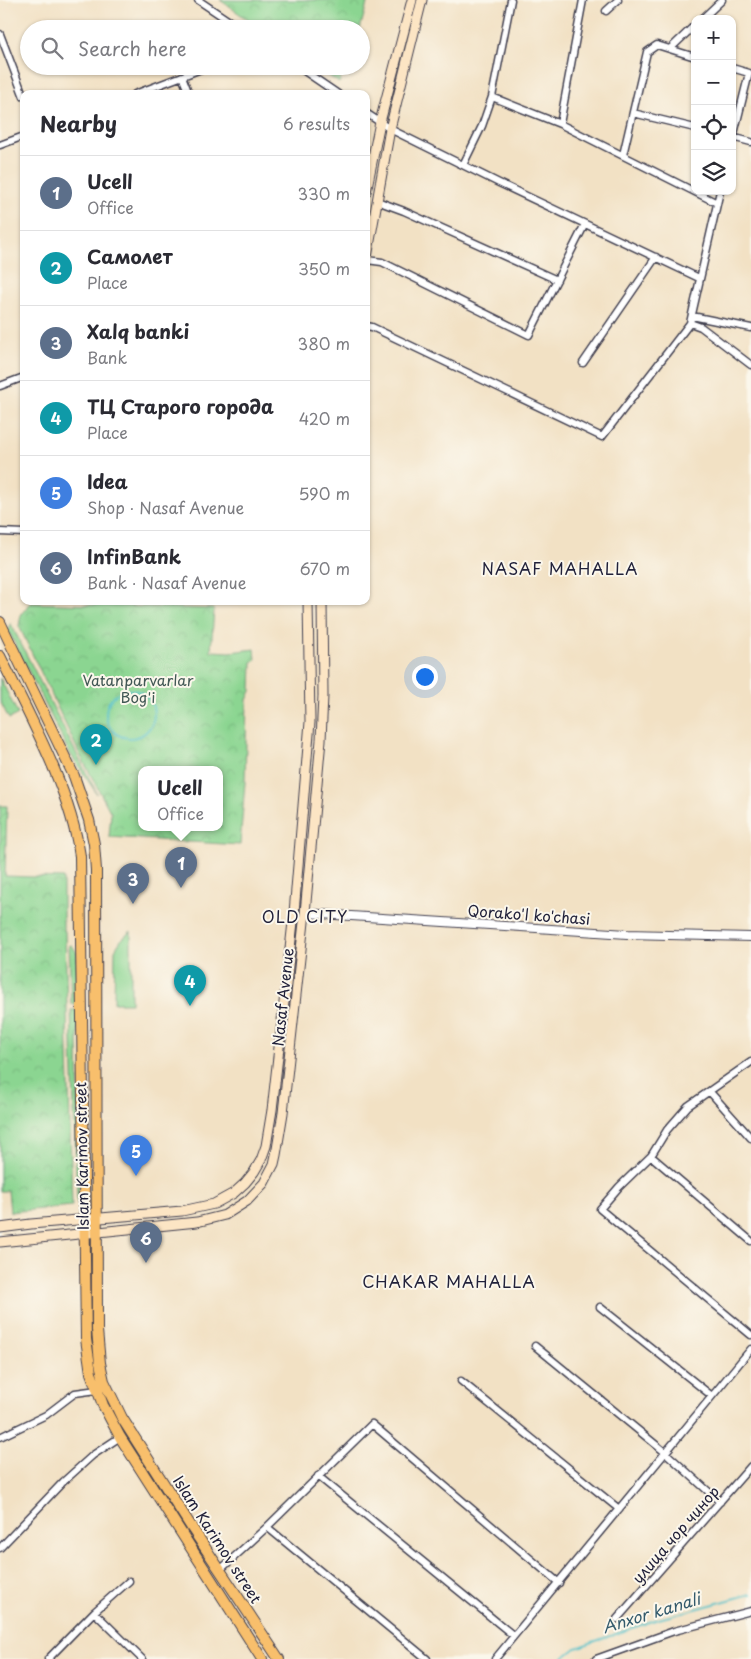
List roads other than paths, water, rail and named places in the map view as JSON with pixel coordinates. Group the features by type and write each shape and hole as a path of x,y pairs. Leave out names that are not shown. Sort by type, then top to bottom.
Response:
{"main road":[{"path":"370,172 380,122 412,0"},
{"path":"370,239 390,129 422,0"},
{"name":"Nasaf Avenue","path":"0,1228 198,1208 214,1204 234,1193 254,1172 266,1146 272,1110 294,913 310,722 308,605"},
{"name":"Nasaf Avenue","path":"0,1242 211,1219 225,1215 247,1201 264,1182 274,1164 289,1064 321,740 323,696 322,605"},
{"name":"Islam Karimov street","path":"0,622 74,776 89,820 94,844 96,870 97,1330 100,1363 104,1381 127,1427 279,1659"},
{"name":"Islam Karimov street","path":"0,656 54,770 77,837 80,856 86,1338 91,1373 97,1390 120,1437 262,1659"},
{"path":"24,704 37,698"},
{"path":"277,1063 289,1064"}],"street":[{"path":"198,0 228,20"},
{"path":"463,165 482,126 492,97 511,0"},
{"path":"560,124 583,0"},
{"path":"606,11 618,0"},
{"path":"706,15 722,0"},
{"path":"670,49 691,30"},
{"path":"0,34 21,90"},
{"path":"623,155 648,52 656,45 691,56"},
{"path":"736,69 750,72 736,127"},
{"path":"310,75 332,90"},
{"path":"145,90 182,76 187,90"},
{"path":"492,97 560,124 717,203"},
{"path":"633,113 691,127"},
{"path":"370,116 390,129 699,278"},
{"path":"0,145 20,138"},
{"path":"736,140 751,142"},
{"path":"370,327 602,437 691,319 719,195"},
{"path":"377,201 456,233 557,280"},
{"path":"370,261 382,262 530,334 585,224"},
{"path":"583,363 656,257"},
{"path":"691,319 751,328"},
{"path":"691,319 751,365"},
{"path":"0,386 20,378"},
{"path":"0,532 20,533"},
{"path":"294,913 305,914"},
{"name":"Qorako'l ko'chasi","path":"305,914 627,934 751,937"},
{"path":"751,1062 688,1106 667,1130 651,1156 619,1186 600,1209 751,1335"},
{"path":"710,1092 751,1138"},
{"path":"651,1156 751,1241"},
{"path":"600,1307 712,1396"},
{"path":"535,1346 666,1453 720,1502"},
{"path":"495,1659 751,1349"},
{"path":"461,1381 619,1509"},
{"path":"0,1437 46,1415 75,1393 97,1390"},
{"path":"220,1570 267,1527 372,1424 559,1583"},
{"path":"0,1548 62,1482 93,1454 120,1437"},
{"name":"улица чор чинор","path":"617,1619 751,1466"},
{"path":"318,1476 514,1636"},
{"path":"267,1527 427,1659"},
{"path":"48,1659 94,1612 130,1581"},
{"path":"596,1659 674,1631 751,1611"},
{"path":"94,1612 142,1659"}],"waterway":[{"path":"130,690 139,692 147,697 152,705 154,714 152,723 147,731 139,736 130,738 121,736 113,731 108,723 106,714 108,705 113,697 121,692 130,690"},
{"name":"Anxor kanali","path":"562,1659 576,1648 655,1620 751,1594"}],"place":[{"name":"Самолет","path":"96,765"},
{"name":"Ucell","path":"181,888"},
{"name":"Xalq banki","path":"133,904"},
{"name":"ТЦ Старого города","path":"190,1006"},
{"name":"Idea","path":"136,1176"},
{"name":"InfinBank","path":"146,1263"}],"district":[{"name":"NASAF MAHALLA","path":"560,568"},
{"name":"OLD CITY","path":"305,916"},
{"name":"CHAKAR MAHALLA","path":"449,1281"}],"park label":[{"name":"Vatanparvarlar Bog'i","path":"138,688"}]}
